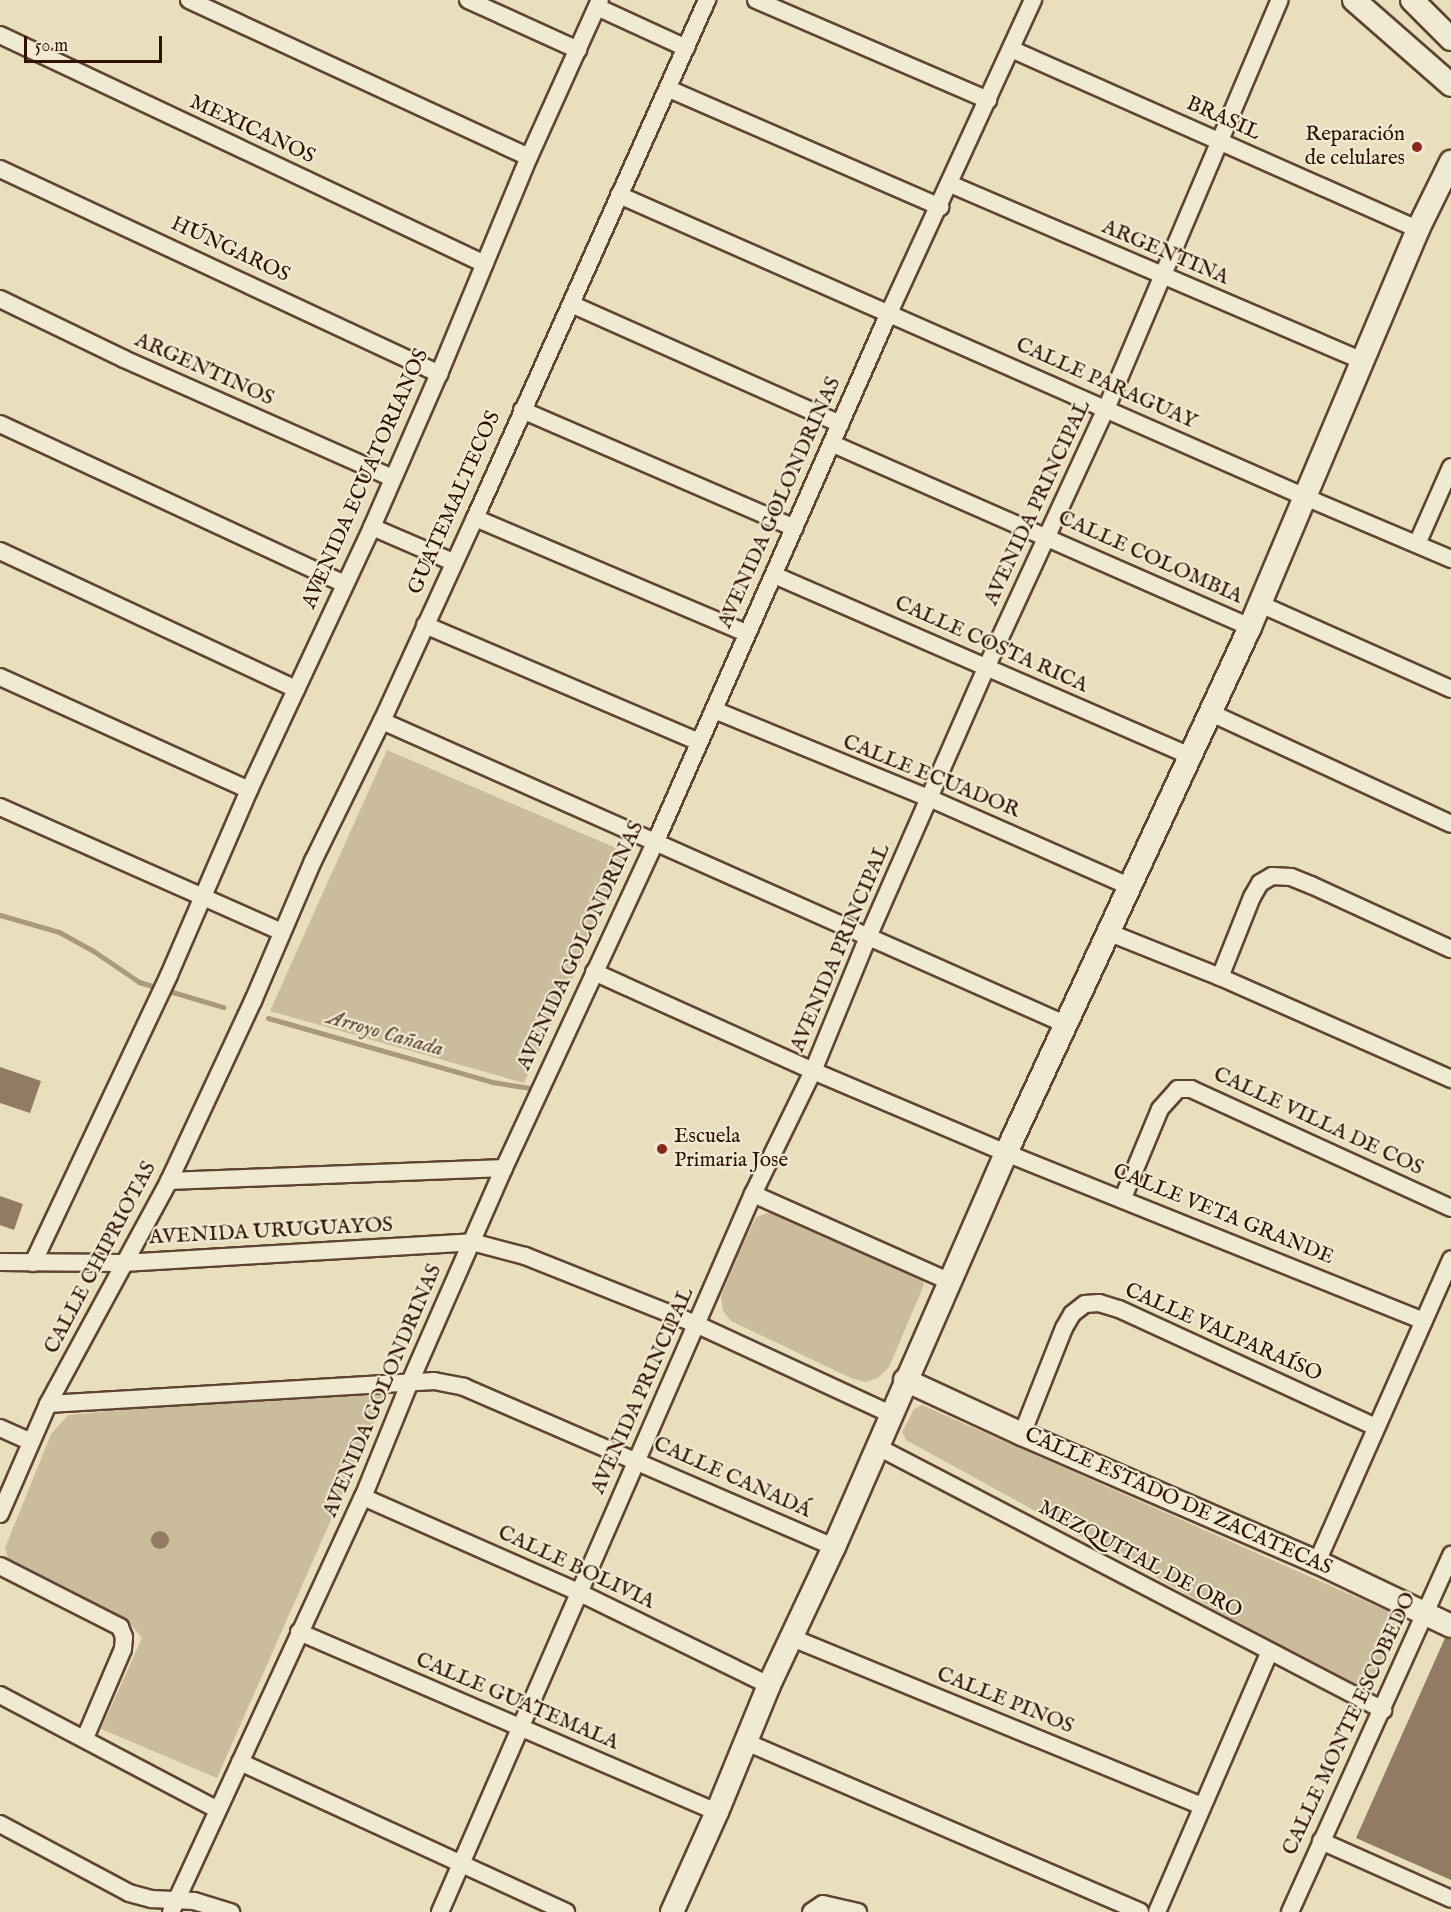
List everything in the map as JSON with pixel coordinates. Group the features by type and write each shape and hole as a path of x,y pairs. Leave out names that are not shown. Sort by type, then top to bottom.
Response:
{"main road":[{"path":"1354,0 1451,85"},
{"path":"1412,0 1451,39"},
{"path":"672,1912 717,1812 790,1637 834,1547 948,1281 1250,627 1418,229 1451,162"},
{"name":"CALLE ESTADO DE ZACATECAS","path":"905,1380 1022,1434 1317,1562 1451,1626"}],"street":[{"path":"189,0 529,157"},
{"path":"468,0 578,50"},
{"name":"GUATEMALTECOS","path":"242,1023 280,931 382,721 669,89 707,0"},
{"path":"756,0 988,100"},
{"name":"AVENIDA GOLONDRINAS","path":"173,1907 363,1497 410,1382 504,1168 655,843 889,313 1034,0"},
{"name":"AVENIDA PRINCIPAL","path":"440,1912 578,1592 698,1325 753,1194 813,1071 868,938 987,666 1106,409 1164,277 1280,0"},
{"path":"598,3 686,48"},
{"name":"AVENIDA ECUATORIANOS","path":"33,1263 169,975 249,790 372,527 439,374 529,157 598,3"},
{"name":"MEXICANOS","path":"0,35 485,264"},
{"name":"BRASIL","path":"1011,49 1418,229"},
{"path":"669,89 940,207"},
{"name":"HÚNGAROS","path":"0,169 439,374"},
{"name":"ARGENTINA","path":"950,184 1362,361"},
{"name":"CALLE PARAGUAY","path":"619,195 1451,559"},
{"name":"ARGENTINOS","path":"0,299 124,359 393,478"},
{"path":"571,304 841,424"},
{"path":"522,410 795,528"},
{"path":"0,424 345,584"},
{"name":"CALLE COLOMBIA","path":"833,444 1250,627"},
{"path":"1417,544 1451,466"},
{"path":"475,518 746,633"},
{"path":"372,527 453,562"},
{"path":"0,551 296,690"},
{"name":"CALLE COSTA RICA","path":"774,575 1190,756"},
{"path":"1260,604 1451,688"},
{"path":"425,625 699,742"},
{"path":"0,677 249,790"},
{"name":"CALLE ECUADOR","path":"714,710 929,798 1131,887"},
{"path":"1211,713 1451,824"},
{"path":"382,721 1067,1025"},
{"path":"0,807 280,931"},
{"path":"1220,977 1252,897 1260,884 1272,876 1291,877 1311,885 1451,950"},
{"path":"1110,933 1220,977 1451,1079"},
{"name":"CALLE VETA GRANDE","path":"594,972 813,1071 1006,1153 1123,1198 1423,1321"},
{"name":"CALLE CHIPRIOTAS","path":"0,1514 48,1404 169,1181 242,1023"},
{"name":"CALLE VILLA DE COS","path":"1123,1198 1160,1109 1168,1097 1178,1089 1191,1089 1451,1208"},
{"path":"169,1181 504,1168"},
{"path":"753,1194 948,1281"},
{"name":"AVENIDA URUGUAYOS","path":"0,1263 123,1263 472,1242 525,1256 698,1325 891,1414"},
{"path":"1317,1562 1451,1258"},
{"name":"CALLE VALPARAÍSO","path":"1022,1434 1072,1314 1085,1304 1099,1303 1119,1309 1375,1427"},
{"name":"CALLE CANADÁ","path":"48,1404 434,1381 464,1387 834,1547"},
{"path":"0,1428 31,1442"},
{"name":"MEZQUITAL DE ORO","path":"876,1446 1269,1653 1383,1710"},
{"name":"CALLE BOLIVIA","path":"363,1497 578,1592 769,1685"},
{"name":"CALLE MONTE ESCOBEDO","path":"1290,1912 1426,1615 1451,1555"},
{"path":"0,1566 120,1627 124,1637 123,1649 84,1738"},
{"name":"CALLE GUATEMALA","path":"299,1632 717,1812"},
{"name":"CALLE PINOS","path":"790,1637 1202,1806"},
{"path":"1157,1912 1269,1653"},
{"path":"0,1695 218,1810"},
{"path":"746,1742 1140,1912"},
{"path":"240,1762 566,1912"},
{"path":"0,1824 129,1893 173,1907 194,1901 231,1912"},
{"path":"1321,1841 1451,1899"},
{"path":"817,1908 858,1912"}],"shaded area":[{"path":"387,750 630,854 524,1083 270,1011"},
{"path":"768,1213 784,1215 921,1277 924,1285 889,1367 878,1378 865,1382 851,1378 731,1321 723,1311 721,1296 743,1244 756,1217"},
{"path":"351,1388 386,1395 217,1778 101,1729 142,1638 127,1620 8,1559 5,1548 51,1434 68,1415"},
{"path":"922,1405 1392,1613 1398,1621 1399,1632 1374,1683 1365,1688 1354,1686 906,1440 902,1432 914,1409"}],"building":[{"path":"0,1067 41,1081 30,1113 0,1103"},
{"path":"0,1196 23,1204 14,1230 0,1225"},
{"path":"160,1531 166,1534 169,1540 166,1546 160,1549 154,1546 151,1540 154,1534"},
{"path":"1445,1638 1451,1639 1451,1880 1356,1838"}],"waterway":[{"name":"Arroyo Cañada","path":"0,915 59,932 92,950 139,982 223,1007"},
{"name":"Arroyo Cañada","path":"268,1018 492,1082 529,1088"}],"place":[{"name":"Reparación de celulares","path":"1417,147"},
{"name":"Escuela Primaria Jose","path":"662,1149"}]}
